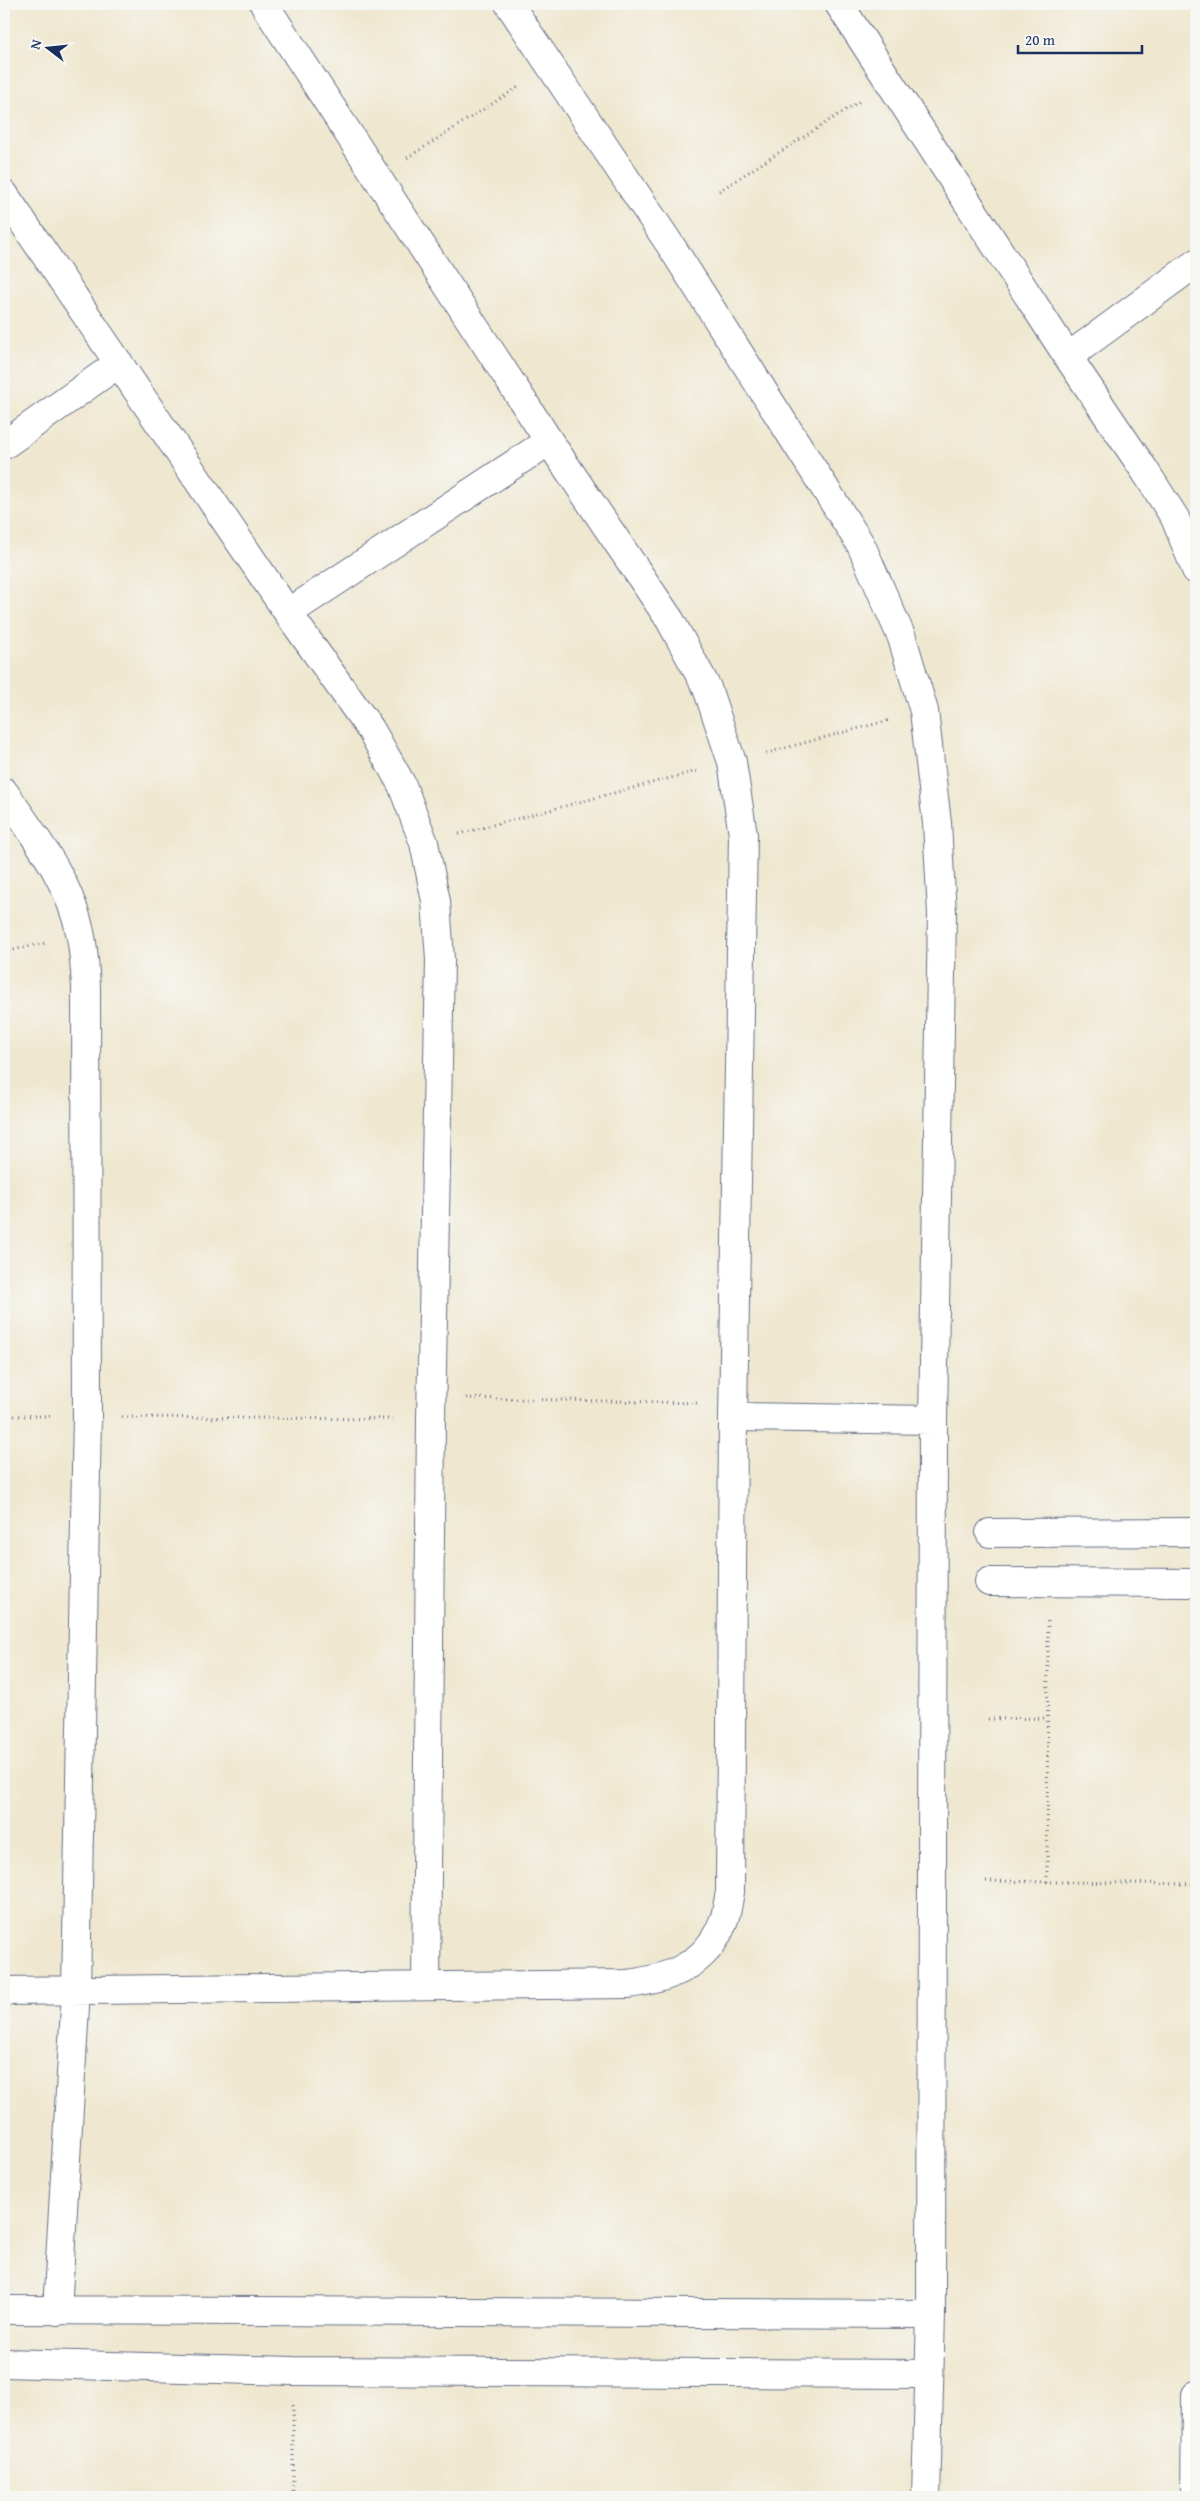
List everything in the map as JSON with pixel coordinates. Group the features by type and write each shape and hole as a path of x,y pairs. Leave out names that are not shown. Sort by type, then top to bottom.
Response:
{"street":[{"path":"4,1991 628,1984 656,1981 684,1969 708,1949 723,1922 730,1892 733,1410 743,835 732,762 708,688 670,620 549,441 264,4"},
{"path":"509,4 671,246 861,545 902,638 924,711 937,823 942,914 933,1420 930,2314 926,2497"},
{"path":"840,4 1068,357 1175,518 1196,570"},
{"path":"4,194 288,613 371,730 402,785 424,843 436,901 440,960 431,1408 426,1986"},
{"path":"1068,357 1196,263"},
{"path":"4,445 119,363"},
{"path":"288,613 549,441"},
{"path":"4,792 53,864 70,898 81,936 86,987 87,1416 76,1990 57,2311"},
{"path":"733,1410 933,1420"},
{"path":"990,1533 1196,1532"},
{"path":"989,1582 1196,1582"},
{"path":"4,2310 930,2314"},
{"path":"4,2363 293,2371 929,2374"},
{"path":"1196,2395 1196,2497"}],"path":[{"path":"377,177 551,66"},
{"path":"719,192 890,82"},
{"path":"424,843 924,711"},
{"path":"4,952 81,936"},
{"path":"4,1416 87,1416 431,1408 733,1410"},
{"path":"1047,1882 1048,1582"},
{"path":"988,1719 1048,1718"},
{"path":"986,1881 1196,1884"},
{"path":"293,2371 293,2497"}]}
